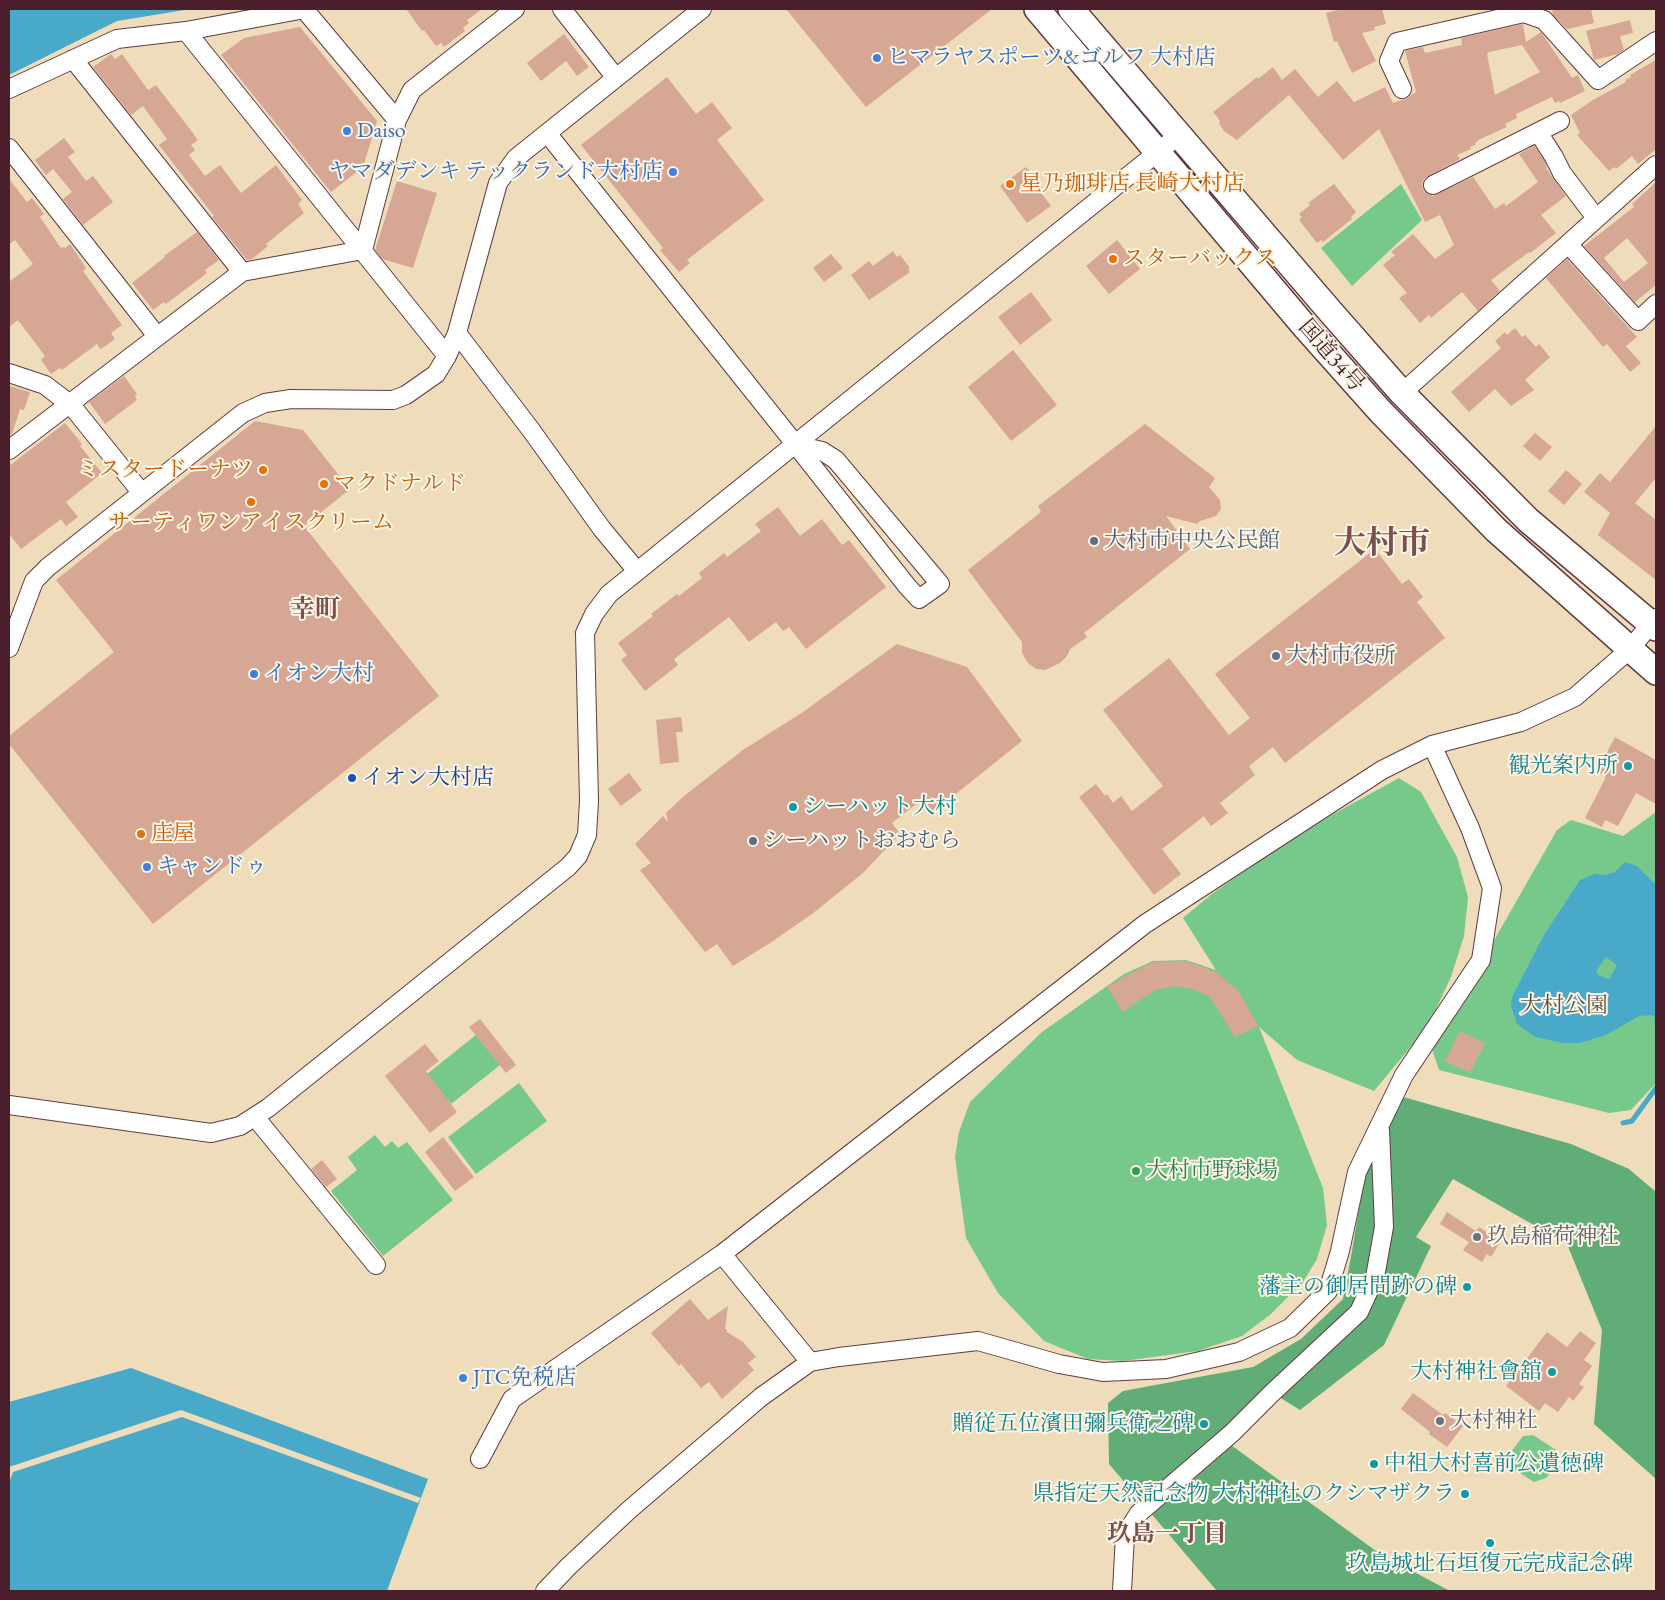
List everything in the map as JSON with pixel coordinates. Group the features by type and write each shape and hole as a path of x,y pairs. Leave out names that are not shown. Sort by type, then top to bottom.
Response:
{"highway":[{"name":"国道34号","path":"1037,9 1305,327 1380,411 1496,530 1656,672"},
{"name":"国道34号","path":"1070,9 1402,393 1528,520 1655,623"}],"street":[{"path":"9,89 117,39 186,31 305,9 397,120"},
{"path":"364,250 397,120 412,90 515,9"},
{"path":"562,9 616,78"},
{"path":"9,648 34,581 48,567 141,492 243,413 265,403 291,399 392,400 406,395 436,374 448,356 458,333 498,183 516,158 702,9"},
{"path":"1402,89 1389,61 1397,42 1524,13 1544,20 1598,80 1656,42"},
{"path":"186,31 448,356"},
{"path":"73,59 242,272"},
{"path":"1433,185 1560,121"},
{"path":"1538,132 1562,173 1596,218"},
{"path":"547,133 907,586 919,599 940,584 836,460 822,450 796,445"},
{"path":"9,1105 211,1133 240,1126 268,1108 568,867 578,856 587,836 589,801 585,633 594,614 609,594 1179,134"},
{"path":"9,148 157,336"},
{"path":"1402,393 1656,165"},
{"path":"1568,244 1638,320 1656,304"},
{"path":"9,450 71,405 157,336 242,272 364,250"},
{"path":"458,333 602,529 637,571"},
{"path":"9,373 44,385 71,405 141,492"},
{"path":"480,1459 512,1399 722,1254 1145,924 1382,770 1432,745 1521,722 1575,697 1629,650 1655,623"},
{"path":"545,1591 568,1566 658,1485 761,1397 810,1362 978,1341 1059,1364 1103,1372 1166,1369 1239,1352 1290,1328 1328,1291 1340,1251 1357,1172 1404,1075 1480,960 1492,888 1470,828 1432,745"},
{"path":"255,1117 376,1265"},
{"path":"1122,1591 1124,1535 1140,1512 1232,1433 1272,1392 1359,1312 1375,1277 1384,1227 1380,1127"},
{"path":"722,1254 810,1362"}],"green space":[{"path":"1401,184 1422,220 1352,286 1321,248"},
{"name":"大村市野球場","path":"1399,778 1421,792 1457,857 1468,897 1464,936 1451,977 1428,1026 1374,1091 1297,1060 1259,1027 1323,1188 1327,1225 1317,1259 1303,1282 1271,1314 1242,1336 1198,1351 1123,1361 1088,1359 1044,1341 998,1293 966,1238 955,1157 959,1132 970,1102 1042,1032 1124,974 1153,961 1186,960 1216,970 1183,918 1213,893 1262,859 1330,816"},
{"name":"大村公園","path":"1656,812 1656,1083 1631,1110 1609,1113 1439,1070 1432,1049 1557,830 1571,820 1623,836"},
{"path":"476,1035 500,1065 451,1104 427,1074"},
{"path":"519,1083 547,1121 476,1174 448,1137"},
{"path":"1403,1097 1571,1144 1629,1169 1656,1192 1656,1479 1594,1424 1602,1330 1567,1244 1453,1179 1416,1237 1431,1246 1384,1345 1300,1410 1279,1397 1231,1445 1380,1554 1450,1591 1217,1591 1109,1464 1108,1403 1123,1391 1253,1367 1301,1339 1343,1299 1364,1178"},
{"path":"375,1135 385,1147 392,1141 398,1148 407,1142 453,1200 383,1256 331,1191 357,1170 348,1157"},
{"path":"1533,1435 1556,1450 1559,1463 1546,1478 1534,1482 1512,1468 1508,1456 1523,1436"}],"water":[{"path":"9,9 191,9 117,21 9,75"},
{"path":"1625,862 1637,866 1656,885 1656,1018 1652,1015 1639,1016 1606,1035 1580,1043 1563,1043 1535,1037 1517,1024 1511,1006 1512,997 1544,935 1580,880 1595,874 1605,875 1615,872","holes":["1606,957 1617,965 1609,979 1598,975 1596,971"]},
{"path":"131,1368 428,1479 387,1591 9,1591 9,1402"}],"pier":[{"path":"181,1410 421,1498 418,1503 182,1417 13,1472 9,1483 9,1467"}],"building":[{"path":"406,9 482,9 467,20 469,23 463,28 465,31 444,47 441,43 436,46"},
{"name":"ヒマラヤスポーツ&ゴルフ 大村店","path":"786,9 992,9 866,107"},
{"path":"1341,9 1382,9 1386,24 1374,27 1375,30 1362,33 1376,61 1352,73 1337,41 1334,42 1326,13"},
{"path":"1552,9 1591,9 1594,23 1567,29 1553,15"},
{"path":"1630,20 1633,33 1620,36 1624,50 1618,54 1594,60 1586,31"},
{"path":"1523,24 1526,42 1541,32 1572,78 1578,75 1585,91 1560,103 1559,101 1555,103 1552,97 1516,114 1517,118 1505,124 1507,127 1478,140 1475,143 1476,145 1470,147 1471,149 1457,155 1460,159 1424,179 1422,184 1424,190 1433,196 1473,177 1495,209 1504,203 1506,206 1538,182 1519,154 1534,146 1545,162 1546,168 1566,196 1541,215 1556,233 1491,280 1500,291 1478,311 1462,292 1431,318 1429,315 1420,323 1399,298 1407,293 1383,265 1395,255 1391,252 1413,234 1435,259 1454,245 1440,215 1425,222 1379,129 1343,160 1289,95 1237,140 1224,131 1219,123 1220,121 1213,112 1257,77 1258,79 1273,67 1282,80 1295,69 1318,97 1337,81 1354,102 1385,87 1393,103 1407,98 1416,92 1405,51 1423,47 1425,53 1462,45 1461,38","holes":["1522,45 1540,72 1495,95 1487,54"]},
{"path":"300,27 377,121 363,167 331,192 221,55 244,38"},
{"path":"564,34 589,67 577,76 566,61 541,81 527,63"},
{"path":"111,54 115,59 122,54 148,90 156,85 198,140 191,145 195,150 189,155 205,176 220,165 241,193 276,165 302,200 298,204 304,213 266,244 268,246 252,259 247,260 212,217 214,216 159,145 167,139 143,106 131,115 93,67"},
{"path":"1656,60 1656,149 1638,164 1632,156 1616,169 1614,167 1609,171 1577,135 1580,133 1571,115 1593,100 1626,82 1625,80 1631,77 1630,75"},
{"name":"ヤマダデンキ テックランド大村店","path":"667,77 696,114 712,102 732,128 717,140 764,200 687,260 690,263 679,272 660,250 663,248 581,145"},
{"path":"64,138 75,152 68,157 86,181 93,176 113,202 83,225 63,199 72,192 53,169 46,175 35,160"},
{"path":"1026,167 1042,188 1039,190 1051,206 1027,223 1000,186"},
{"path":"9,179 27,202 32,198 44,214 40,217 61,248 65,248 70,244 86,268 83,271 122,325 111,333 115,339 104,347 100,349 97,344 62,370 60,368 51,374 41,360 45,356 18,320 9,327 9,282 33,264 15,240 9,245"},
{"path":"397,181 437,193 413,268 382,259 375,250"},
{"path":"1656,182 1656,285 1635,302 1584,246 1634,207 1632,204","holes":["1627,238 1648,263 1624,282 1604,258"]},
{"path":"1334,184 1356,212 1351,217 1352,219 1323,242 1321,240 1317,243 1299,220 1302,217 1299,214 1310,205 1308,203"},
{"path":"197,232 219,260 205,270 207,273 166,304 164,302 153,310 132,283"},
{"name":"スターバックス","path":"1117,240 1140,269 1109,294 1086,266"},
{"path":"893,251 897,257 900,255 910,268 908,269 910,272 869,300 851,275 869,261 873,266"},
{"path":"831,254 843,268 824,282 813,268"},
{"path":"1567,259 1637,337 1626,346 1641,363 1630,372 1607,344 1603,347 1546,278"},
{"path":"1031,292 1052,320 1020,345 998,317"},
{"path":"1515,328 1522,337 1525,335 1536,347 1539,344 1550,357 1525,380 1534,390 1511,406 1495,389 1469,412 1451,392 1501,348 1495,341 1505,332 1507,335"},
{"path":"1013,350 1057,405 1011,441 968,387"},
{"path":"124,376 137,394 135,396 137,400 105,424 89,402"},
{"path":"9,386 30,392 24,410 20,409 10,436 9,435"},
{"name":"イオン大村","path":"255,421 303,430 350,489 304,526 439,696 153,924 9,744 9,736 114,652 56,580"},
{"path":"65,423 82,444 80,446 102,473 66,502 78,517 66,526 61,519 21,549 9,534 9,466"},
{"name":"大村市中央公民館","path":"1145,424 1215,478 1209,487 1220,500 1221,509 1216,516 1200,521 1197,524 1166,516 1190,549 1084,633 1087,637 1070,649 1067,656 1060,663 1045,670 1036,669 1028,663 1022,653 1022,642 968,570 1041,512 1038,506"},
{"path":"1656,426 1656,478 1635,503 1656,520 1656,580 1598,535 1610,513 1584,492 1600,473 1610,482"},
{"path":"1535,433 1552,447 1540,461 1523,446"},
{"path":"1566,470 1582,484 1564,505 1548,491"},
{"path":"778,507 800,536 822,519 842,545 849,540 886,587 806,649 789,627 783,631 776,622 749,642 729,617 674,659 678,665 645,691 621,660 627,655 618,643 653,616 651,614 702,578 699,573 724,553 727,557 761,531 755,524"},
{"path":"1375,549 1402,584 1409,579 1423,597 1417,602 1445,638 1285,763 1273,747 1249,766 1255,775 1220,803 1228,813 1211,826 1204,816 1162,849 1181,874 1154,895 1079,797 1096,784 1105,796 1107,794 1113,803 1121,796 1132,811 1163,786 1103,710 1169,658 1229,735 1250,718 1215,674"},
{"name":"シーハット大村","path":"897,644 967,667 1022,741 932,813 920,801 892,823 900,834 863,873 812,914 770,943 733,966 717,944 705,952 640,870 651,863 635,844 663,816 668,822 666,813 684,796 743,750 803,712"},
{"path":"681,717 683,732 676,732 679,762 660,764 656,720"},
{"name":"観光案内所","path":"1615,737 1656,760 1656,804 1636,793 1618,826 1605,820 1602,827 1585,818 1606,777 1597,772"},
{"path":"629,773 642,790 621,806 608,789"},
{"path":"1186,961 1216,972 1239,992 1258,1026 1235,1037 1210,997 1193,989 1173,986 1156,990 1123,1012 1107,987 1154,962"},
{"path":"480,1019 516,1065 506,1073 469,1027"},
{"path":"1460,1031 1485,1043 1470,1073 1445,1061"},
{"path":"425,1044 439,1061 426,1071 457,1112 430,1133 385,1076"},
{"path":"443,1137 474,1177 455,1191 425,1152"},
{"path":"322,1160 337,1179 326,1187 311,1169"},
{"name":"玖島稲荷神社","path":"1447,1212 1476,1231 1479,1227 1501,1241 1491,1257 1487,1254 1482,1262 1463,1250 1469,1242 1440,1224"},
{"path":"690,1299 708,1320 728,1306 725,1329 743,1342 756,1357 748,1363 754,1370 722,1399 709,1382 701,1388 651,1333"},
{"name":"大村神社會舘","path":"1580,1331 1596,1343 1584,1360 1592,1366 1579,1384 1584,1387 1573,1401 1569,1397 1558,1412 1545,1403 1539,1411 1506,1386 1547,1332 1567,1347"},
{"name":"大村神社","path":"1413,1393 1443,1415 1445,1413 1463,1426 1447,1447 1401,1409"}],"waterway":[{"path":"1623,1123 1632,1121 1656,1088"}],"place":[{"name":"ヒマラヤスポーツ&ゴルフ 大村店","path":"877,58"},
{"name":"Daiso","path":"347,131"},
{"name":"ヤマダデンキ テックランド大村店","path":"673,172"},
{"name":"星乃珈琲店 長崎大村店","path":"1010,184"},
{"name":"スターバックス","path":"1113,259"},
{"name":"ミスタードーナツ","path":"263,470"},
{"name":"マクドナルド","path":"324,484"},
{"name":"サーティワンアイスクリーム","path":"251,502"},
{"name":"大村市中央公民館","path":"1094,541"},
{"name":"大村市役所","path":"1276,656"},
{"name":"イオン大村","path":"254,674"},
{"name":"観光案内所","path":"1628,766"},
{"name":"イオン大村店","path":"352,778"},
{"name":"シーハット大村","path":"793,807"},
{"name":"庄屋","path":"141,834"},
{"name":"シーハットおおむら","path":"753,841"},
{"name":"キャンドゥ","path":"147,867"},
{"name":"大村市野球場","path":"1136,1171"},
{"name":"玖島稲荷神社","path":"1477,1237"},
{"name":"藩主の御居間跡の碑","path":"1467,1287"},
{"name":"大村神社會舘","path":"1552,1372"},
{"name":"JTC免税店","path":"463,1378"},
{"name":"大村神社","path":"1440,1421"},
{"name":"贈従五位濱田彌兵衛之碑","path":"1204,1424"},
{"name":"中祖大村喜前公遺徳碑","path":"1374,1464"},
{"name":"県指定天然記念物 大村神社のクシマザクラ","path":"1465,1494"},
{"name":"玖島城址石垣復元完成記念碑","path":"1490,1543"}],"district":[{"name":"大村市","path":"1382,544"},
{"name":"幸町","path":"315,610"},
{"name":"玖島一丁目","path":"1167,1534"}]}
